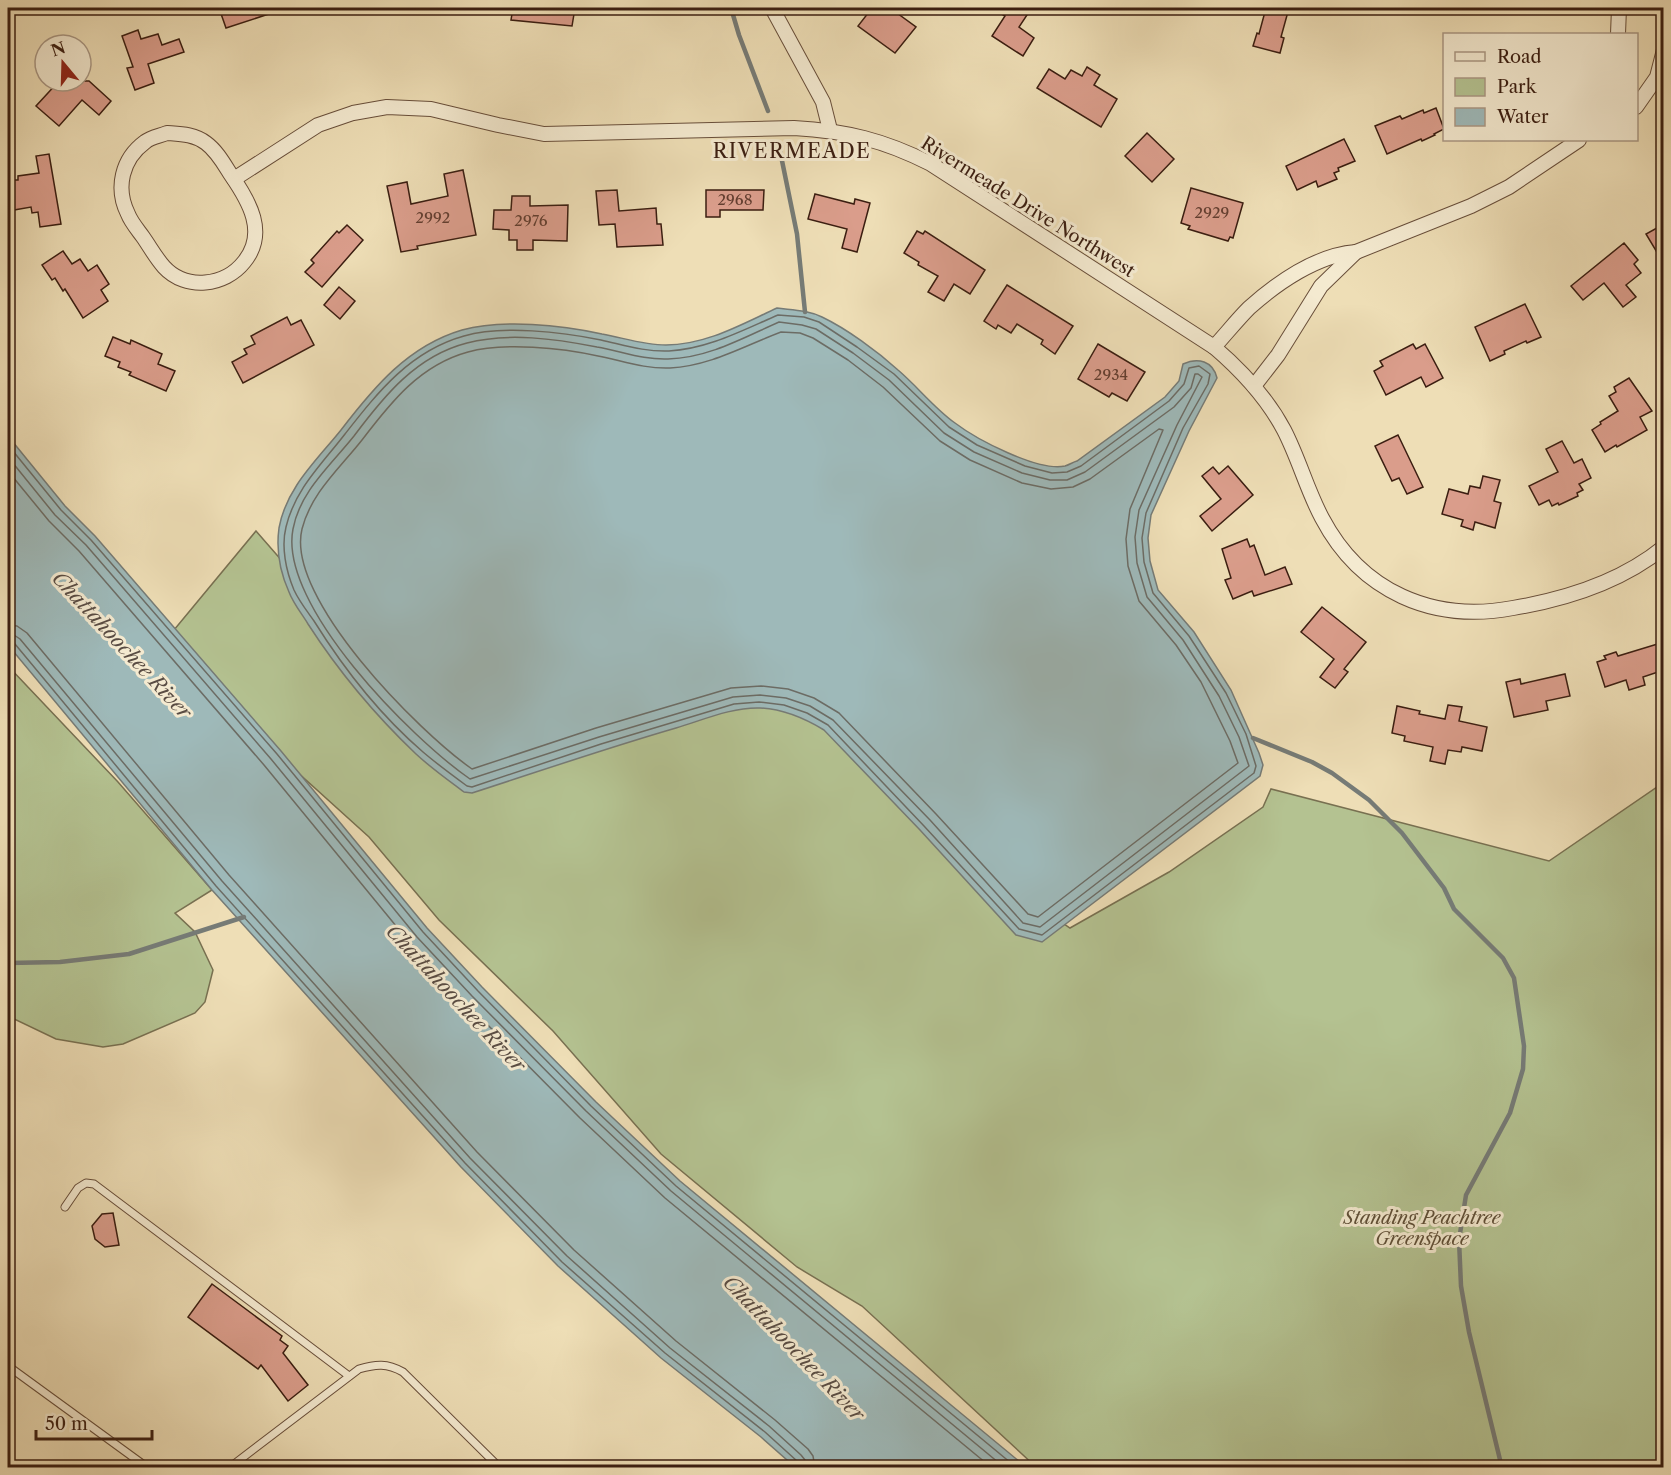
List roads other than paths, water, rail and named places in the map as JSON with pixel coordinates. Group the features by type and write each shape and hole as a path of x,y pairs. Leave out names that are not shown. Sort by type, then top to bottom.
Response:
{"street":[{"path":"772,8 823,102 830,130"},
{"path":"1617,33 1619,8"},
{"path":"1638,104 1657,76 1664,50"},
{"name":"Rivermeade Drive Northwest","path":"234,179 318,125 353,113 387,107 430,109 544,134 794,129 830,130 882,142 931,164 1215,347 1237,366 1254,386 1284,430 1322,518 1342,550 1362,571 1383,587 1407,599 1435,608 1464,613 1495,612 1541,603 1582,591 1646,561 1664,547"},
{"path":"167,133 186,134 206,142 218,154 234,179 253,212 256,227 254,242 248,256 238,269 227,277 210,283 186,281 164,268 128,215 121,195 122,174 131,155 147,140 167,133"},
{"path":"1215,347 1248,309 1281,283 1322,261 1356,252 1471,206 1509,188 1578,141"},
{"path":"1254,386 1278,355 1321,286 1356,252"}],"lane":[{"path":"65,1207 78,1188 86,1183 94,1184 349,1376"},
{"path":"230,1467 359,1369 379,1364 394,1367 403,1372 500,1467"},
{"path":"8,1366 148,1467"}],"water":[{"path":"777,308 811,313 832,322 881,355 940,411 965,430 1008,453 1053,467 1065,466 1077,461 1165,397 1179,381 1183,364 1194,361 1204,362 1215,372 1217,378 1189,431 1151,515 1148,538 1150,561 1158,590 1194,632 1231,690 1259,753 1263,765 1260,776 1042,942 1016,935 824,730 786,712 749,708 728,712 472,793 464,792 416,754 386,724 332,659 291,596 278,553 279,528 288,500 304,475 366,398 394,370 425,346 462,330 514,324 569,328 650,344 681,344 709,338"},
{"name":"Chattahoochee River","path":"8,436 65,506 95,536 281,751 427,928 482,987 596,1102 680,1181 1026,1467 795,1467 761,1437 661,1358 558,1266 461,1167 212,890 8,645"}],"waterway":[{"path":"731,8 768,111"},
{"path":"779,146 797,234 805,312"},
{"path":"1253,738 1312,762 1332,773 1369,800 1402,833 1444,888 1454,909 1503,958 1514,978 1524,1046 1523,1069 1510,1113 1466,1195 1459,1240 1461,1286 1469,1332 1502,1468"},
{"path":"8,963 60,962 129,954 244,917"}],"district":[{"name":"RIVERMEADE","path":"792,151"}],"park label":[{"name":"Standing Peachtree Greenspace","path":"1422,1228"}]}
